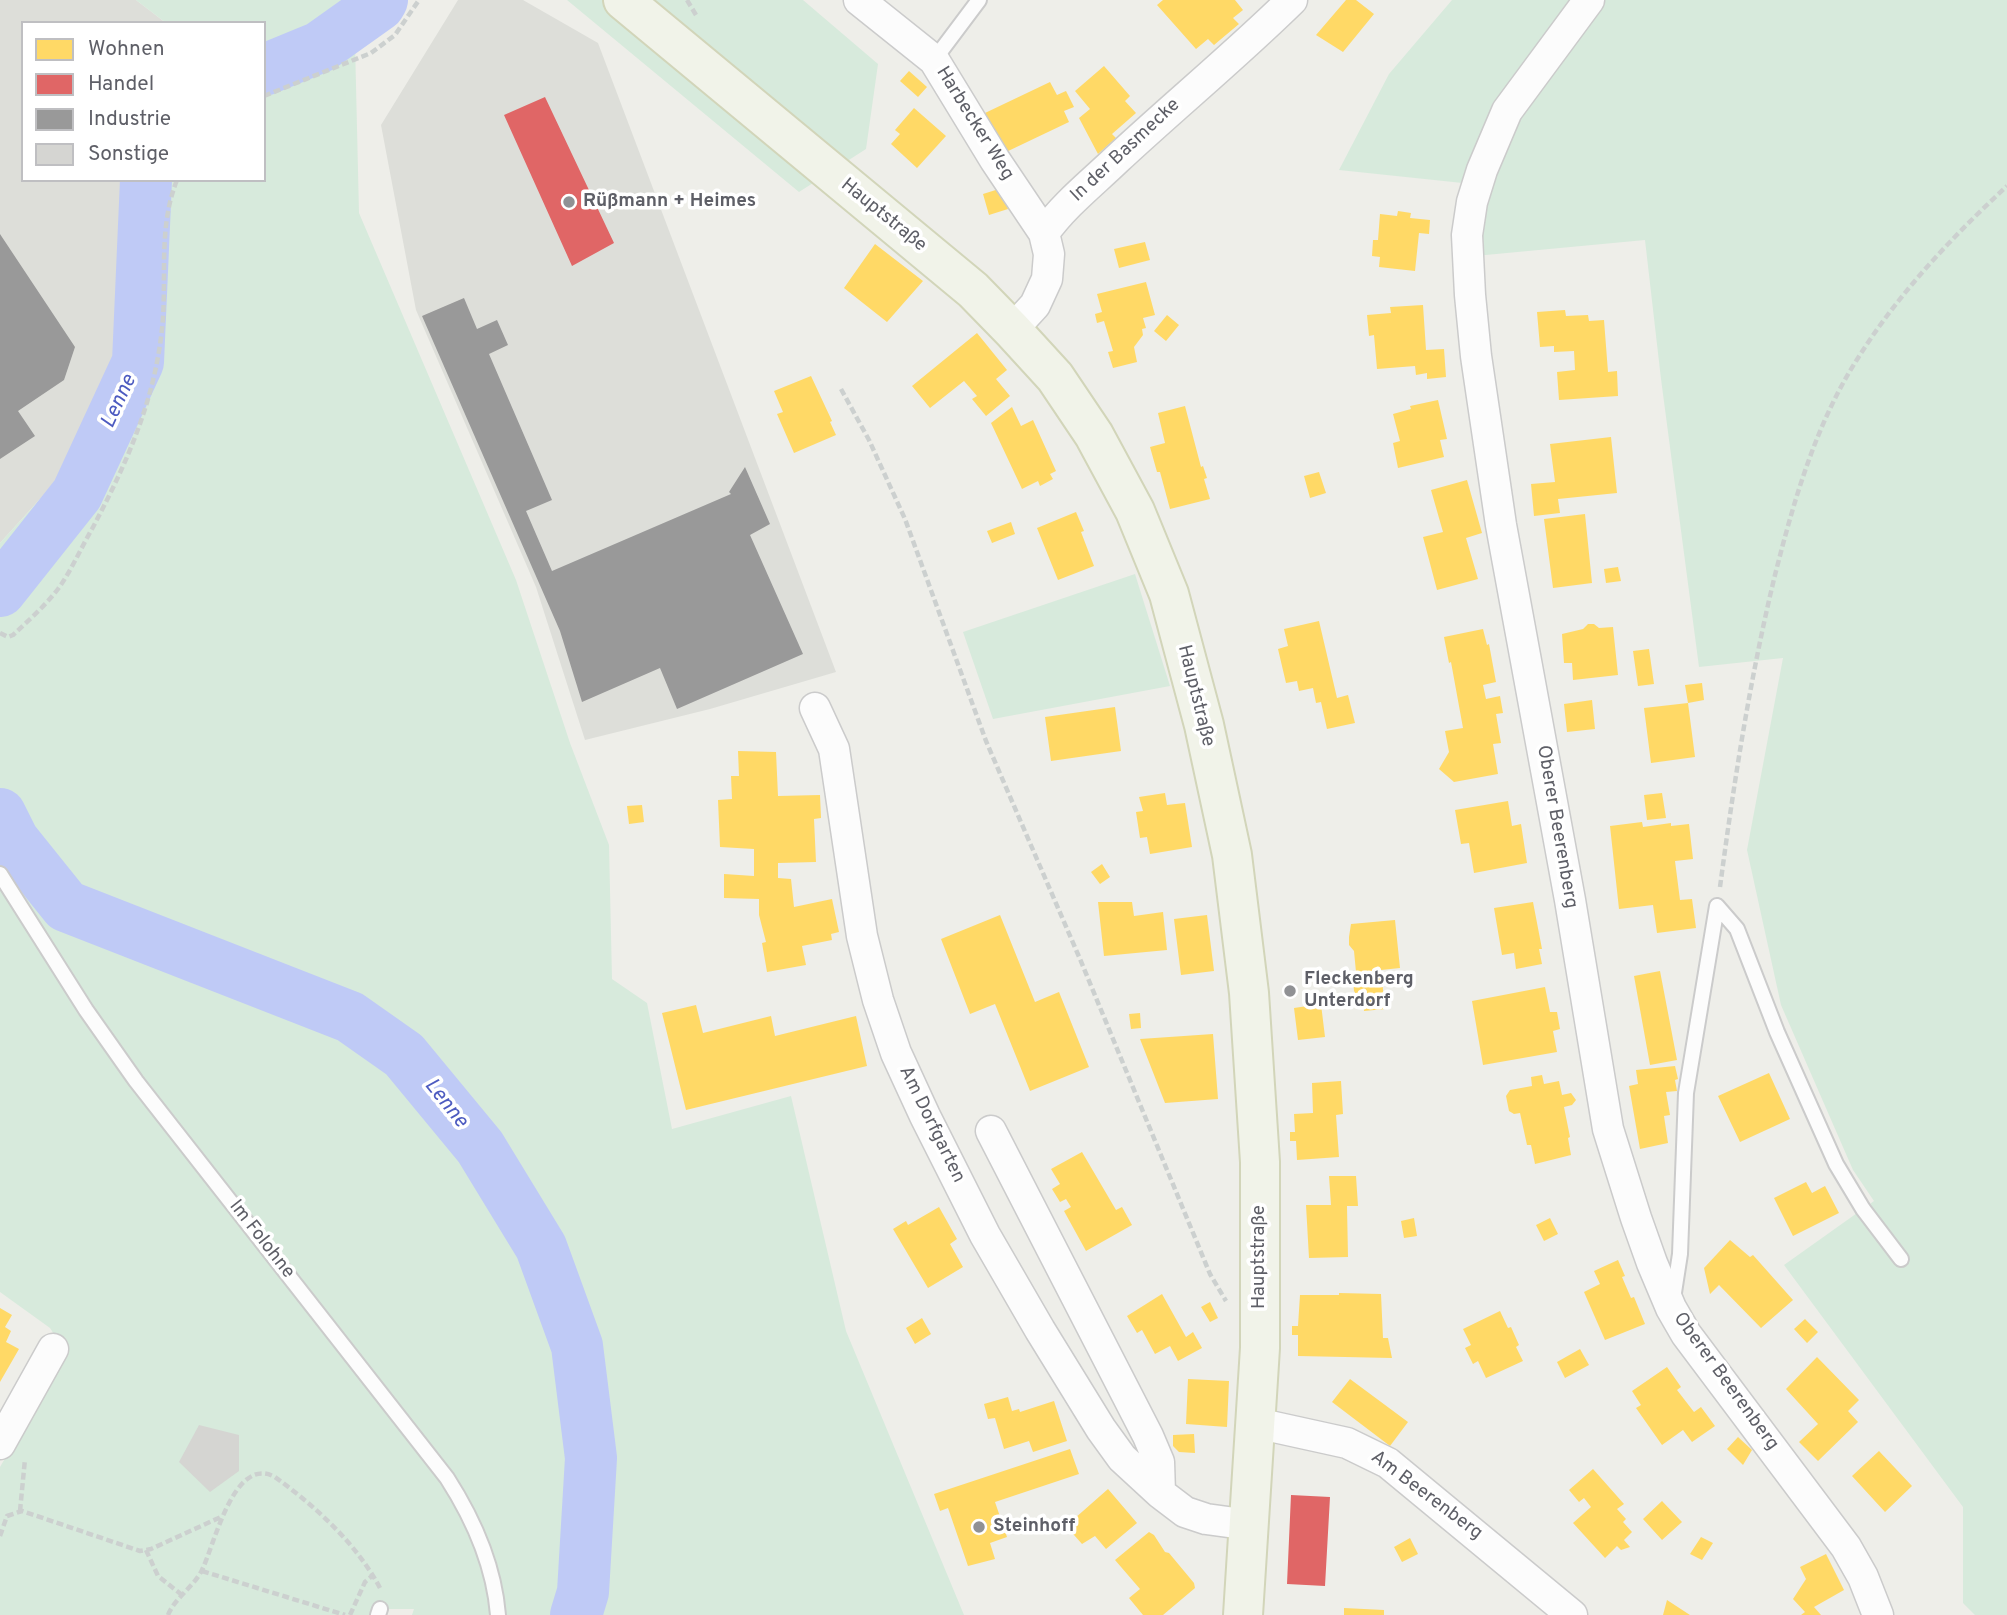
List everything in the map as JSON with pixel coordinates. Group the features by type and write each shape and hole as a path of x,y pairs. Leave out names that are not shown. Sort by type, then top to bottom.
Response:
{"main road":[{"name":"Hauptstraße","path":"623,0 973,290 1012,330 1055,377 1094,435 1135,511 1169,594 1204,725 1231,855 1249,993 1260,1162 1260,1348 1243,1615"}],"street":[{"name":"Harbecker Weg","path":"859,0 934,60 995,160 1044,233"},
{"name":"In der Basmecke","path":"1044,233 1061,212 1151,127 1258,34 1292,0"},
{"name":"Oberer Beerenberg","path":"1590,0 1507,111 1482,170 1472,202 1467,235 1476,356 1501,525 1570,900 1608,1129 1652,1263 1671,1308 1706,1363 1766,1438 1846,1547 1863,1577 1878,1615"},
{"path":"1012,330 1035,305 1047,279 1049,254 1044,233"},
{"name":"Am Dorfgarten","path":"815,708 834,749 862,936 878,1000 896,1053 985,1235 1040,1330 1122,1458 1185,1512 1206,1519 1250,1525"},
{"path":"991,1131 1148,1436 1159,1462 1160,1493"},
{"path":"0,1444 53,1349"},
{"name":"Am Beerenberg","path":"1256,1423 1347,1443 1388,1463 1572,1615"}],"lane":[{"path":"934,60 979,0"},
{"name":"Im Folohne","path":"0,874 86,1010 136,1081 447,1478 467,1510 484,1550 496,1593 498,1615"},
{"path":"1671,1308 1680,1254 1686,1093 1717,906"},
{"path":"1717,906 1737,929 1776,1032 1836,1164 1863,1209 1901,1259"}],"path":[{"path":"266,95 371,53 395,35 419,0"},
{"path":"0,633 8,637 32,618 58,589 124,469 149,398 158,360 163,317 165,231 167,212 176,182"},
{"path":"1717,906 1736,763 1756,652 1785,535 1808,462 1828,414 1857,358 1957,233 2007,186"},
{"path":"841,389 869,440 905,519 986,741 1080,959 1210,1274 1229,1304 1229,1294"},
{"path":"168,1615 202,1571 237,1487 254,1475 267,1473 289,1488 348,1541 373,1575 383,1595 379,1612"},
{"path":"0,1536 7,1516 22,1511 135,1550 146,1550 224,1516"},
{"path":"146,1550 158,1576 182,1595"},
{"path":"202,1571 347,1615 365,1582 373,1575"}],"shaded area":[{"path":"0,0 136,0 163,21 21,21 21,182 170,182 150,378 0,543"},
{"path":"458,0 523,0 598,43 836,672 710,709 585,740 536,587 416,310 381,125"}],"green space":[{"path":"136,0 354,0 359,213 516,580 570,743 609,845 612,979 647,1003 672,1129 791,1096 846,1331 964,1615 412,1615 414,1609 371,1609 369,1615 0,1615 0,1467 66,1353 50,1328 0,1292 0,543 150,378 170,182 266,182 266,21 163,21"},
{"path":"567,0 803,0 878,64 866,149 799,192"},
{"path":"1452,0 2007,0 2007,1615 1975,1615 1963,1603 1963,1507 1784,1265 1874,1201 1853,1170 1781,1005 1747,850 1783,658 1699,667 1645,240 1475,256 1472,184 1339,170 1389,74"},
{"path":"1135,574 1170,686 993,719 963,632"}],"building: Wohnen":[{"path":"1163,0 1235,0 1243,10 1233,18 1239,24 1214,45 1208,39 1196,49 1157,5"},
{"path":"1346,0 1356,0 1374,14 1343,52 1316,35"},
{"path":"1104,66 1130,96 1125,101 1136,113 1112,134 1116,138 1098,154 1079,118 1090,109 1075,91"},
{"path":"909,71 927,87 918,97 900,81"},
{"path":"1050,82 1057,95 1066,91 1074,107 1064,111 1069,122 1004,153 985,113"},
{"path":"914,108 946,136 917,168 891,144 900,134 895,130"},
{"path":"1002,188 1008,209 989,215 983,194"},
{"path":"1398,211 1411,213 1410,218 1430,220 1429,234 1419,233 1415,271 1379,267 1380,257 1372,256 1373,240 1378,240 1380,214 1397,216"},
{"path":"1145,242 1150,260 1119,268 1114,249"},
{"path":"875,244 923,281 887,322 844,288"},
{"path":"1146,282 1155,315 1143,318 1146,328 1142,329 1143,335 1134,347 1137,362 1113,368 1108,352 1113,351 1104,321 1097,323 1095,314 1102,312 1097,294"},
{"path":"1423,305 1426,350 1444,349 1446,377 1427,379 1427,373 1416,375 1415,366 1377,369 1374,335 1369,336 1367,315 1391,313 1390,307"},
{"path":"1565,310 1566,316 1588,315 1589,321 1604,320 1608,372 1617,371 1618,396 1559,400 1557,372 1575,370 1574,351 1554,352 1554,346 1540,347 1537,312"},
{"path":"1167,315 1179,325 1166,341 1154,331"},
{"path":"977,333 1007,370 996,379 1010,396 986,416 972,399 977,396 964,381 930,408 912,386"},
{"path":"811,376 836,435 794,453 777,414 783,412 774,391"},
{"path":"1438,400 1447,439 1440,440 1444,457 1398,468 1393,443 1400,441 1393,414 1411,409 1410,406"},
{"path":"1185,406 1201,467 1203,466 1207,478 1204,479 1210,499 1170,509 1150,447 1165,443 1158,413"},
{"path":"1012,407 1021,426 1033,420 1056,471 1050,474 1053,479 1040,486 1038,481 1022,489 991,423"},
{"path":"1611,437 1617,493 1558,499 1560,513 1534,516 1531,484 1555,482 1550,444"},
{"path":"1319,472 1326,493 1310,498 1304,476"},
{"path":"1467,480 1482,533 1466,538 1478,579 1437,590 1423,537 1443,532 1431,490"},
{"path":"1076,512 1094,566 1058,580 1037,528"},
{"path":"1585,514 1592,583 1553,588 1544,519"},
{"path":"1011,522 1015,534 992,543 987,531"},
{"path":"1618,567 1621,581 1606,583 1604,569"},
{"path":"1319,621 1337,698 1348,695 1355,723 1327,729 1321,702 1316,703 1313,688 1299,691 1297,681 1286,683 1278,649 1288,646 1284,629"},
{"path":"1588,624 1599,628 1613,627 1618,675 1573,680 1572,663 1564,663 1562,634 1583,629"},
{"path":"1483,629 1487,645 1489,644 1496,682 1483,685 1486,699 1500,696 1503,713 1496,714 1501,743 1493,744 1498,774 1454,782 1439,769 1449,752 1445,731 1463,728 1444,637"},
{"path":"1649,649 1654,684 1638,686 1633,651"},
{"path":"1702,683 1704,700 1688,703 1685,685"},
{"path":"1592,700 1595,729 1567,732 1564,704"},
{"path":"1688,703 1695,757 1651,763 1644,708"},
{"path":"1115,707 1121,751 1051,761 1045,717"},
{"path":"738,751 776,752 778,796 820,795 821,818 814,819 816,862 778,863 778,878 791,879 794,907 832,899 839,932 831,934 832,940 802,946 806,965 767,972 762,943 766,942 759,915 759,899 724,898 724,874 754,876 754,849 720,847 718,800 732,799 731,776 739,776"},
{"path":"1165,793 1167,805 1185,803 1192,847 1150,854 1147,837 1140,838 1136,812 1143,811 1139,797"},
{"path":"1662,793 1666,818 1647,820 1644,795"},
{"path":"1508,801 1512,826 1521,824 1527,863 1474,873 1469,843 1461,844 1455,810"},
{"path":"642,805 644,822 629,824 627,806"},
{"path":"1642,822 1643,827 1671,823 1671,826 1689,824 1693,859 1675,861 1680,900 1692,899 1696,928 1657,933 1653,905 1619,909 1610,826"},
{"path":"1102,864 1110,877 1100,884 1091,872"},
{"path":"1098,902 1132,902 1134,916 1163,912 1167,950 1104,956"},
{"path":"1533,902 1542,949 1539,949 1542,964 1516,969 1514,953 1502,955 1494,908"},
{"path":"1000,915 1035,1002 1059,992 1089,1067 1030,1091 995,1004 970,1014 941,939"},
{"path":"1207,915 1214,971 1181,975 1174,919"},
{"path":"1395,920 1400,968 1381,970 1385,1009 1364,1011 1363,997 1358,997 1354,991 1354,951 1349,945 1351,924"},
{"path":"1660,971 1677,1060 1650,1065 1634,976"},
{"path":"1545,987 1550,1012 1557,1012 1560,1029 1553,1031 1557,1052 1483,1065 1472,1001"},
{"path":"1321,1004 1325,1037 1298,1040 1294,1008"},
{"path":"696,1005 703,1033 771,1016 775,1036 856,1016 867,1066 686,1110 662,1013"},
{"path":"1140,1013 1141,1028 1131,1029 1129,1014"},
{"path":"1213,1034 1218,1099 1165,1103 1140,1039"},
{"path":"1675,1066 1677,1091 1666,1092 1670,1115 1664,1116 1668,1143 1640,1149 1629,1086 1638,1084 1636,1070"},
{"path":"1769,1073 1790,1119 1740,1142 1718,1096"},
{"path":"1542,1075 1544,1084 1559,1081 1562,1095 1571,1093 1576,1100 1572,1105 1564,1107 1571,1155 1535,1164 1531,1145 1527,1145 1520,1113 1509,1111 1506,1096 1510,1090 1532,1086 1531,1077"},
{"path":"1341,1081 1343,1114 1336,1115 1339,1157 1297,1160 1296,1141 1290,1141 1290,1132 1295,1132 1294,1114 1313,1113 1312,1083"},
{"path":"1082,1152 1116,1210 1122,1207 1132,1225 1086,1251 1064,1211 1071,1207 1066,1199 1060,1202 1052,1189 1060,1184 1051,1169"},
{"path":"1329,1176 1356,1176 1358,1206 1347,1206 1348,1257 1309,1258 1306,1205 1331,1205"},
{"path":"1806,1182 1812,1193 1825,1186 1839,1213 1793,1236 1774,1198"},
{"path":"939,1207 957,1239 950,1244 963,1267 928,1288 893,1229 906,1221 908,1225"},
{"path":"1414,1218 1417,1236 1404,1238 1401,1221"},
{"path":"1550,1218 1558,1234 1544,1241 1536,1225"},
{"path":"1730,1240 1750,1257 1753,1255 1793,1300 1761,1328 1719,1285 1710,1294 1704,1268"},
{"path":"1618,1260 1625,1276 1622,1277 1645,1324 1605,1340 1584,1292 1600,1284 1594,1271"},
{"path":"1162,1294 1186,1337 1193,1332 1202,1348 1178,1361 1170,1346 1155,1354 1142,1330 1137,1333 1127,1316"},
{"path":"1381,1294 1383,1338 1388,1338 1392,1358 1298,1356 1298,1335 1292,1335 1292,1326 1298,1326 1300,1295"},
{"path":"1210,1302 1218,1318 1210,1322 1201,1307"},
{"path":"0,1308 12,1315 5,1327 11,1331 6,1342 19,1349 0,1382"},
{"path":"1500,1311 1508,1328 1511,1327 1523,1361 1486,1378 1478,1361 1473,1364 1465,1348 1471,1345 1463,1329"},
{"path":"922,1318 931,1334 915,1344 906,1328"},
{"path":"1805,1319 1818,1332 1807,1343 1794,1329"},
{"path":"1580,1349 1589,1365 1565,1378 1557,1362"},
{"path":"1817,1357 1859,1400 1848,1411 1858,1422 1818,1461 1799,1442 1818,1424 1786,1389"},
{"path":"1667,1367 1681,1387 1677,1390 1694,1412 1701,1407 1715,1426 1692,1442 1683,1430 1662,1445 1636,1408 1641,1405 1632,1391"},
{"path":"1188,1379 1229,1381 1227,1427 1186,1424"},
{"path":"1350,1379 1408,1422 1390,1446 1332,1402"},
{"path":"1008,1397 1012,1411 1019,1409 1020,1412 1054,1401 1067,1441 1033,1452 1029,1441 1004,1449 995,1418 988,1419 984,1404"},
{"path":"1194,1434 1195,1453 1179,1452 1173,1446 1173,1435"},
{"path":"1738,1437 1752,1450 1743,1465 1727,1449"},
{"path":"1070,1449 1079,1474 995,1502 1007,1537 990,1543 995,1559 968,1566 948,1508 940,1511 934,1494"},
{"path":"1879,1451 1912,1486 1885,1512 1852,1476"},
{"path":"1593,1469 1624,1504 1617,1509 1632,1532 1624,1540 1630,1547 1621,1550 1617,1546 1605,1558 1573,1523 1591,1507 1584,1498 1579,1502 1569,1490"},
{"path":"1108,1489 1137,1523 1106,1549 1095,1536 1082,1544 1066,1526"},
{"path":"1662,1501 1682,1522 1662,1540 1643,1519"},
{"path":"1149,1532 1194,1583 1195,1588 1163,1615 1143,1615 1129,1598 1140,1589 1115,1560"},
{"path":"1701,1537 1713,1543 1702,1560 1690,1554"},
{"path":"1410,1538 1418,1554 1402,1562 1394,1547"},
{"path":"1826,1554 1844,1590 1814,1607 1821,1615 1801,1615 1805,1612 1793,1599 1806,1579 1800,1567"},
{"path":"1667,1600 1690,1615 1663,1615"},
{"path":"1344,1608 1384,1610 1384,1615 1344,1615"}],"building: Handel":[{"name":"Rüßmann + Heimes","path":"545,97 614,243 572,266 504,115"},
{"path":"1291,1495 1330,1497 1325,1586 1287,1584"}],"building: Industrie":[{"path":"0,234 75,347 64,380 18,411 35,436 0,459"},
{"path":"464,298 477,329 497,320 508,345 489,354 552,500 526,511 552,571 731,494 729,492 745,467 770,524 750,535 803,654 677,709 660,668 582,702 560,631 422,316"}],"building: Sonstige":[{"path":"199,1425 239,1435 239,1471 210,1492 179,1462"}],"waterway":[{"name":"Lenne","path":"266,69 320,47 379,5 382,0"},
{"name":"Lenne","path":"0,591 77,494 138,362 146,182"},
{"name":"Lenne","path":"0,814 13,840 66,906 350,1017 404,1055 480,1147 541,1247 577,1346 591,1458 583,1592 576,1615"}],"place":[{"name":"Rüßmann + Heimes","path":"569,202"},
{"name":"Fleckenberg Unterdorf","path":"1290,991"},
{"name":"Steinhoff","path":"979,1527"}]}
